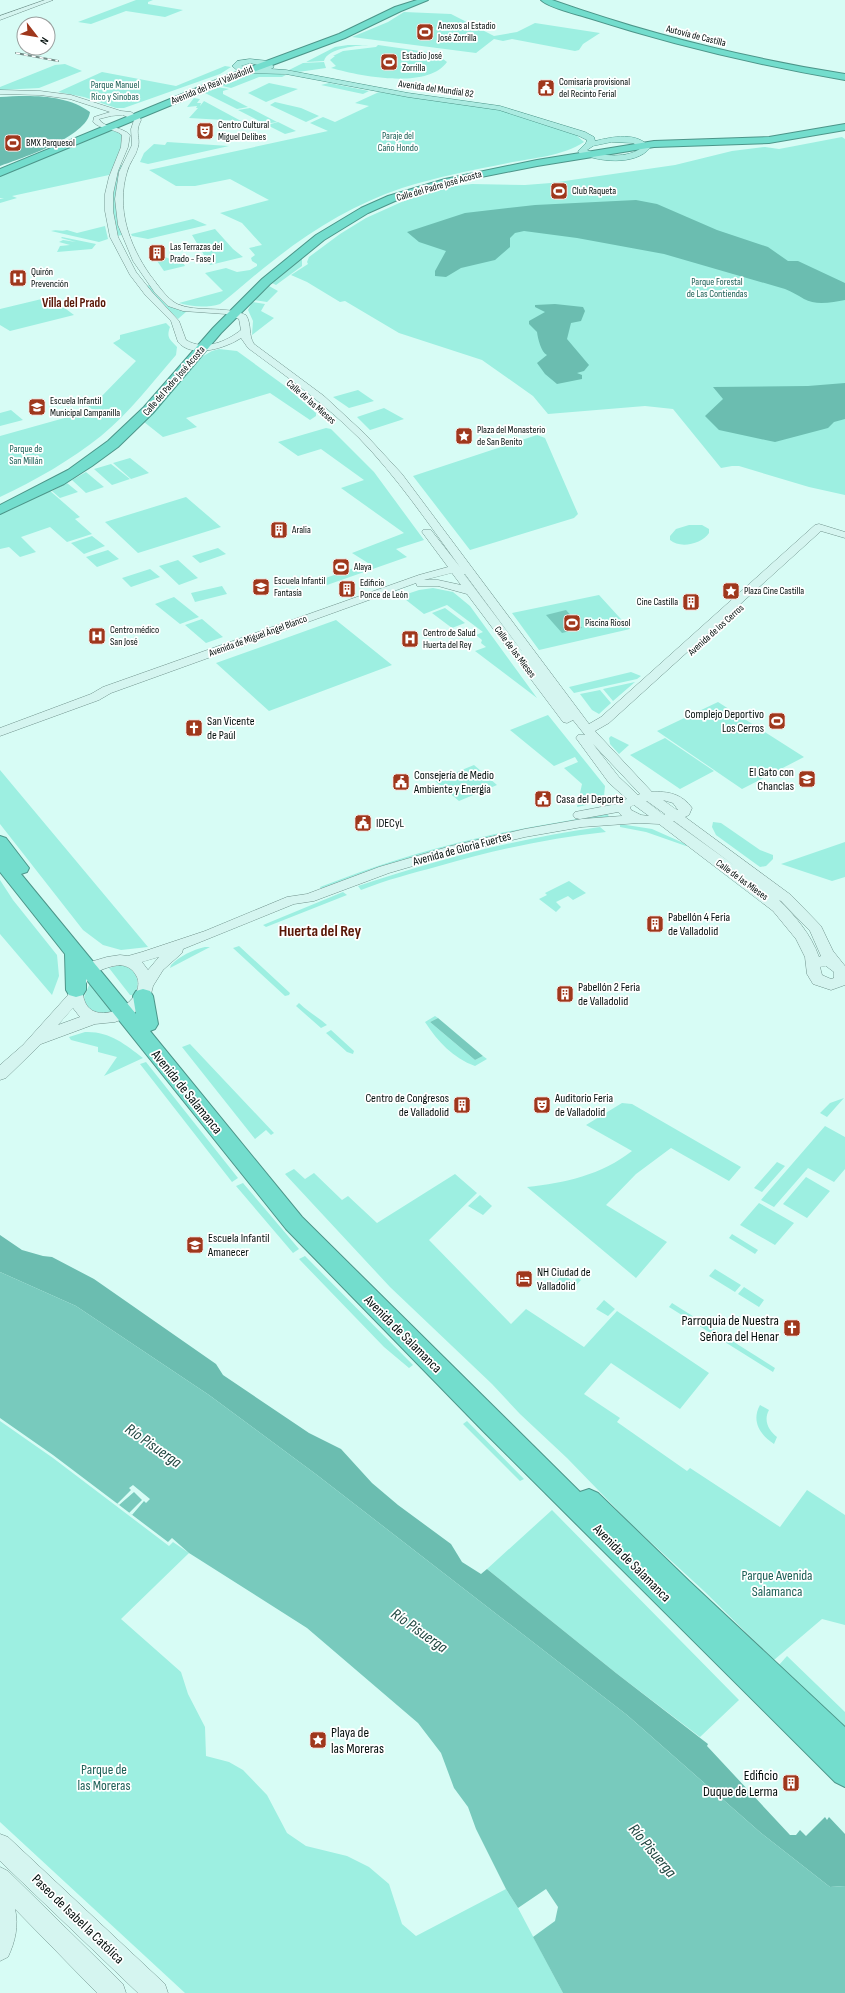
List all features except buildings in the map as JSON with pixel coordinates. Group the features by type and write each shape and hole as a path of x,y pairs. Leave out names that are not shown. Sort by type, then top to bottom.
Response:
{"highway":[{"path":"327,40 389,8 410,0"},
{"name":"Avenida del Real Valladolid","path":"0,168 81,134 97,121 123,113 181,90 256,67 292,52 327,40 417,0"},
{"path":"230,75 342,36 398,9 424,0"},
{"name":"Autovía de Castilla","path":"545,0 605,21 679,43 760,62 845,77"},
{"name":"Autovía de Castilla","path":"559,0 613,19 685,40 799,65 845,72"},
{"path":"250,61 292,52"},
{"path":"810,72 845,81"},
{"name":"Avenida del Real Valladolid","path":"0,173 111,128 137,120 230,75"},
{"name":"Calle del Padre José Acosta","path":"0,510 70,474 112,445 142,417 203,347 224,312 266,283 319,240 349,220 378,205 404,195 458,179 585,153 643,147 661,140 768,137 793,134 845,123"},
{"path":"643,147 687,142 766,141 799,137 845,127"},
{"path":"621,140 661,140"},
{"name":"Calle del Padre José Acosta","path":"0,501 54,473 100,442 203,347"},
{"name":"Avenida de Salamanca","path":"0,842 93,967"},
{"name":"Avenida de Salamanca","path":"0,860 75,953 139,1005 255,1157 308,1219 346,1259 679,1590 815,1717 845,1748"},
{"path":"75,953 75,993"},
{"name":"Avenida de Salamanca","path":"139,1005 294,1223 498,1430 845,1772"}],"main road":[{"path":"0,17 8,12 44,0"},
{"path":"8,12 50,0"},
{"path":"250,61 256,67 240,63 250,61"},
{"name":"Avenida del Mundial 82","path":"256,67 286,72"},
{"name":"Avenida del Mundial 82","path":"256,67 408,96 500,108 582,134 621,140 643,147"},
{"path":"0,92 46,94 71,97 123,113 137,120 134,130 136,141 123,172 119,195 121,224 135,259 148,278 171,304 181,308 224,312"},
{"path":"0,96 37,95 68,99 88,106 92,109 97,121 111,128 124,132 127,140 116,166 109,191 110,219 114,238 124,260 158,304 175,320 180,338 183,342 203,347 231,341 245,331"},
{"path":"582,134 591,139 585,153"},
{"path":"590,144 621,140"},
{"path":"179,330 188,321 224,312"},
{"name":"Calle de las Mieses","path":"224,312 246,322 245,337 251,346 310,389 341,416 372,447 396,481 438,547 470,591 532,674 588,736 619,775 633,802 661,820 772,902 801,932 814,964 813,972 820,982 831,985 842,975 826,953 816,929 786,898 703,837 680,815 633,802"},
{"name":"Calle de las Mieses","path":"203,347 240,350 284,378 332,419 380,468 396,481 456,553 579,719 588,736"},
{"path":"310,389 336,415 332,419 341,421 362,442 372,447"},
{"path":"821,529 845,535"},
{"path":"821,529 845,539"},
{"name":"Avenida de los Cerros","path":"588,736 604,726 821,529"},
{"path":"422,580 437,560 438,547"},
{"path":"456,553 455,570 462,570 465,573 510,633 519,637"},
{"name":"Avenida de Miguel Ángel Blanco","path":"0,732 95,697 112,695 422,580 455,570"},
{"name":"Avenida de Miguel Ángel Blanco","path":"422,580 470,591"},
{"path":"579,719 604,726"},
{"path":"619,775 680,801 685,808 680,815"},
{"path":"619,775 633,802 628,815 638,819"},
{"name":"Avenida de Gloria Fuertes","path":"292,900 302,891 362,868 442,844 498,830 668,796"},
{"name":"Avenida de Gloria Fuertes","path":"93,967 120,960 129,961 186,942 292,900 309,898 384,870 470,846 582,823 638,819 661,820 680,815"},
{"path":"614,820 647,826 686,838"},
{"name":"Avenida de Gloria Fuertes","path":"139,1005 158,966 186,942"},
{"path":"814,964 823,960 842,975"},
{"path":"0,1074 28,1049 50,1034 95,1018 112,1019 139,1005 144,974 129,961"},
{"path":"28,1049 75,993 81,979 93,967"},
{"path":"75,993 78,1006 83,1012 95,1018"},
{"name":"Paseo de Isabel la Católica","path":"0,1846 156,1993"},
{"name":"Paseo de Isabel la Católica","path":"0,1879 27,1904 114,1993"},
{"path":"0,1900 4,1911 6,1926 0,1949"}],"green space":[{"path":"136,0 153,0 148,2 148,4 183,10 165,17 126,11 91,24 78,22"},
{"name":"Anexos al Estadio José Zorrilla","path":"404,12 451,14 494,36 517,32 535,23 600,33 583,44 579,50 575,51 512,39 503,41 494,39 476,53 352,37 388,22"},
{"path":"348,45 371,45 344,48 331,53 324,61 306,62 335,47"},
{"name":"Estadio José Zorrilla","path":"378,45 434,53 441,55 439,56 447,62 437,71 425,76 409,78 375,77 331,68 336,66 330,60 335,56 333,56 343,51 376,47"},
{"path":"324,62 326,68 298,72 289,70 303,63"},
{"path":"65,64 82,71 39,88 0,90 0,87 55,65"},
{"name":"Parque Manuel Rico y Sinobas","path":"225,66 231,67 220,74 124,108 116,108 84,97 58,92 102,72 176,86"},
{"path":"257,73 286,75 282,77 259,77 231,88 218,85 239,77"},
{"path":"269,83 298,89 266,102 248,93"},
{"path":"329,83 369,91 363,94 321,85"},
{"path":"217,87 229,89 223,91 223,94 248,107 237,109 205,93"},
{"name":"Paraje del Caño Hondo","path":"379,92 506,111 575,134 584,142 576,147 557,153 442,177 385,194 335,218 304,238 267,265 220,304 200,306 179,303 223,291 205,273 226,268 237,272 250,270 257,266 251,258 255,255 249,248 262,245 242,223 220,213 269,200 230,179 195,186 176,186 149,170 328,131 310,123 323,117 335,122 369,106 355,103"},
{"path":"194,98 200,99 197,103 201,103 200,106 204,101 241,121 189,118 198,108 196,108 197,106 187,107"},
{"path":"275,102 301,108 319,116 306,122 270,105"},
{"path":"250,108 277,122 265,124 238,110"},
{"path":"278,122 296,131 285,134 267,125"},
{"path":"105,132 120,132 127,141 109,175 12,196 17,198 0,203 0,199 4,198 0,198 0,174 34,162"},
{"name":"Parque Forestal de Las Contiendas","path":"842,137 845,139 845,495 809,487 739,466 721,468 673,409 645,406 548,414 533,396 482,360 399,333 345,301 340,302 307,282 291,275 308,264 307,262 309,257 340,234 366,218 406,200 441,188 472,184 525,185 551,183 675,165 732,151 765,147 779,149"},
{"path":"167,142 229,146 148,164 140,162 144,153 154,144 165,145"},
{"path":"119,165 123,165 119,226 122,235 117,236 111,200"},
{"path":"193,219 207,225 148,239 132,236 131,234"},
{"path":"105,226 108,239 99,242 51,231 67,230 77,233"},
{"path":"215,229 233,249 243,257 210,265 192,235"},
{"path":"61,238 96,244 92,249 57,252 60,246 70,245 59,242 63,240 76,242"},
{"path":"162,256 173,260 181,259 185,266 164,271 155,258"},
{"path":"302,258 302,266 276,285 272,283"},
{"path":"151,285 172,307 187,311 178,319 145,286"},
{"path":"269,286 278,291 267,302 254,300"},
{"path":"50,297 74,315 10,331 0,325 0,309"},
{"path":"252,302 265,304 261,311 274,318 252,335 253,321 248,310"},
{"name":"Parque de San Millán","path":"166,323 170,327 168,334 169,338 177,347 176,355 112,427 78,453 40,477 0,497 0,436 93,410 86,404 98,400 136,361 113,343 120,339 120,335"},
{"path":"219,349 237,351 285,386 316,413 316,416 310,420 270,393 186,418 197,427 163,437 144,422 200,358"},
{"path":"358,390 374,401 349,408 333,397"},
{"path":"384,408 404,419 370,430 357,417"},
{"path":"11,410 23,420 0,426 0,413"},
{"path":"326,428 331,429 374,472 424,540 396,549 407,557 327,585 320,580 368,563 352,553 404,533 341,488 364,480 321,449 298,456 278,442"},
{"path":"537,435 545,438 578,514 574,518 470,550 413,476"},
{"path":"130,458 149,473 131,479 113,463"},
{"path":"111,464 130,479 112,485 94,469"},
{"path":"86,472 104,487 86,493 72,480"},
{"path":"67,483 78,492 60,498 52,491"},
{"path":"49,490 80,517 75,519 92,534 67,542 50,527 21,537 36,552 20,557 9,547 0,549 0,514"},
{"path":"186,497 221,527 138,553 105,522"},
{"path":"689,525 702,525 709,529 709,533 706,537 691,544 679,544 670,540 670,536 676,529"},
{"path":"92,536 105,546 84,554 71,543"},
{"path":"218,548 226,554 200,563 192,556"},
{"path":"108,550 119,559 97,567 86,557"},
{"path":"178,560 198,578 179,585 159,566"},
{"path":"150,569 160,577 131,587 122,578"},
{"path":"222,586 227,594 195,602 191,593"},
{"path":"433,588 453,592 470,606 537,698 475,651 486,647 481,643 482,640 476,635 483,632 447,605 424,614 401,596 419,590"},
{"name":"Piscina Riosol","path":"599,595 630,629 539,650 512,613"},
{"path":"174,597 199,617 180,624 155,604"},
{"path":"445,608 465,623 452,628 432,613"},
{"path":"202,619 223,637 206,643 185,625"},
{"path":"336,620 392,665 269,711 216,663"},
{"path":"631,672 641,676 637,679 574,693 569,687"},
{"path":"635,682 613,701 603,689"},
{"path":"600,690 611,703 599,714 592,710 580,694"},
{"path":"718,702 804,757 742,789 657,731"},
{"path":"548,715 605,786 604,796 595,803 577,807 582,784 564,768 578,762 575,757 554,766 510,730"},
{"path":"611,736 629,745 619,754 610,744 609,738"},
{"path":"665,738 714,771 680,789 630,755"},
{"path":"474,765 497,785 459,801 435,781"},
{"path":"0,770 148,947 121,950 103,945 83,930 0,824"},
{"path":"607,813 609,817 547,826 322,890 320,887 438,848 510,831"},
{"path":"713,822 721,823 760,850 773,855 773,859 766,866 760,867 716,835 712,827"},
{"path":"620,824 652,829 688,845 686,846 646,832 620,827"},
{"path":"600,827 606,832 522,845 409,874 361,890 358,886 418,867 478,851 538,837"},
{"path":"845,842 845,877 832,881 781,864"},
{"path":"0,880 13,900 57,955 59,976 52,995 0,934"},
{"path":"569,881 586,893 573,900 568,896 556,902 561,907 556,912 539,899 547,895 545,893"},
{"path":"343,892 347,895 266,927 263,925"},
{"path":"239,946 290,993 289,995 285,996 233,948"},
{"path":"205,947 210,947 170,968 171,965 182,956"},
{"path":"120,965 132,968 136,975 138,984 134,995 130,995 109,968"},
{"path":"90,983 115,1012 100,1013 91,1010 88,1007 85,1003 84,997"},
{"path":"299,1003 327,1025 321,1028 296,1006"},
{"path":"435,1016 438,1018 430,1022 475,1060 483,1056 487,1059 475,1066 453,1054 441,1043 425,1022"},
{"path":"331,1030 354,1051 353,1054 347,1052 326,1033"},
{"path":"85,1032 94,1032 116,1039 143,1058 104,1076 117,1057 98,1052 98,1047 71,1040 69,1037"},
{"path":"190,1044 274,1133 271,1135 266,1130 255,1139 182,1047"},
{"path":"146,1062 238,1178 232,1182 140,1064"},
{"path":"844,1098 827,1117 820,1113 830,1103"},
{"path":"622,1103 632,1104 741,1167 729,1181 671,1148 636,1174 606,1205 667,1242 636,1278 527,1187 569,1180 595,1172 632,1151 586,1125"},
{"path":"825,1126 845,1137 845,1169 834,1182 808,1168 774,1207 761,1200"},
{"path":"777,1162 785,1166 762,1192 754,1188"},
{"name":"Parque Avenida Salamanca","path":"294,1169 305,1179 314,1173 342,1200 348,1196 377,1223 455,1174 477,1193 429,1240 511,1324 526,1309 584,1347 617,1311 709,1373 680,1409 611,1363 584,1394 620,1418 617,1422 687,1471 690,1468 780,1527 807,1490 845,1515 845,1625 822,1619 774,1660 704,1591 632,1525 567,1458 520,1414 492,1384 390,1287 285,1174"},
{"path":"806,1177 830,1191 807,1218 783,1204"},
{"path":"243,1183 299,1249 293,1253 236,1186"},
{"path":"480,1195 492,1206 483,1215 468,1206"},
{"path":"759,1203 794,1223 775,1245 740,1225"},
{"path":"732,1234 758,1250 755,1254 729,1238"},
{"path":"305,1256 413,1365 409,1368 384,1347 299,1259"},
{"path":"715,1269 741,1285 735,1292 709,1276"},
{"path":"563,1274 573,1282 578,1278 581,1280 571,1291 556,1282"},
{"path":"744,1287 764,1300 759,1307 738,1294"},
{"path":"604,1300 615,1309 608,1316 596,1309"},
{"path":"672,1303 775,1368 773,1372 669,1307"},
{"path":"760,1405 769,1410 767,1414 767,1422 769,1429 777,1437 774,1444 761,1432 758,1427 756,1417"},
{"name":"Parque de las Moreras","path":"0,1421 53,1458 169,1546 173,1542 189,1553 121,1619 181,1672 188,1694 205,1727 206,1756 229,1762 243,1770 267,1795 287,1833 306,1846 347,1856 369,1867 389,1884 402,1924 416,1936 506,1889 518,1908 563,1993 185,1993 0,1822"},
{"path":"467,1421 524,1479 520,1481 463,1424"},
{"path":"552,1510 739,1700 700,1737 616,1673 487,1569"},
{"path":"787,1656 845,1712 845,1728 779,1665"}],"shaded area":[{"path":"35,96 59,99 80,106 90,112 86,121 78,130 66,138 37,152 0,166 0,97"},
{"path":"636,200 657,204 717,230 768,247 788,261 798,261 845,283 845,300 824,303 809,301 785,289 664,254 577,238 524,231 515,233 510,238 510,247 495,260 461,268 446,277 435,276 435,271 446,251 419,242 407,232 465,213 535,205"},
{"path":"555,304 583,307 585,311 581,321 571,323 567,339 589,365 584,371 577,373 582,375 582,379 557,384 545,374 537,363 547,355 541,348 537,332 529,324 529,321 545,312 535,307 535,305"},
{"path":"845,383 845,419 834,422 828,428 775,442 719,430 705,416 723,399 713,387 808,386"},
{"path":"0,1235 22,1250 52,1257 94,1279 216,1364 223,1375 309,1433 341,1449 372,1483 398,1505 451,1544 462,1562 481,1574 487,1569 616,1673 708,1744 707,1746 790,1835 796,1835 800,1830 806,1836 825,1817 827,1820 829,1817 845,1834 845,1886 830,1887 761,1833 627,1715 317,1475 209,1395 76,1306 0,1272"}],"water":[{"path":"566,610 582,628 562,633 546,615"},
{"path":"438,1018 483,1056 475,1060 430,1022"},
{"name":"Río Pisuerga","path":"0,1272 76,1306 209,1395 317,1475 627,1715 761,1833 830,1887 845,1886 845,1993 563,1993 533,1937 555,1921 558,1907 546,1889 518,1908 506,1889 476,1829 468,1807 454,1788 441,1753 418,1723 307,1628 189,1553 172,1538 168,1542 53,1455 0,1418"}],"pier":[{"path":"133,1485 150,1499 146,1503 144,1501 132,1515 129,1513 142,1500 134,1492 119,1505 117,1504 131,1490 129,1488"}],"railway":[{"path":"32,56 58,61"}],"place":[{"name":"Anexos al Estadio José Zorrilla","path":"425,32"},
{"name":"Estadio José Zorrilla","path":"389,62"},
{"name":"Comisaría provisional del Recinto Ferial","path":"546,88"},
{"name":"Centro Cultural Miguel Delibes","path":"205,131"},
{"name":"BMX Parquesol","path":"13,143"},
{"name":"Club Raqueta","path":"559,191"},
{"name":"Las Terrazas del Prado - Fase I","path":"157,253"},
{"name":"Quirón Prevención","path":"18,278"},
{"name":"Escuela Infantil Municipal Campanilla","path":"37,407"},
{"name":"Plaza del Monasterio de San Benito","path":"464,436"},
{"name":"Aralia","path":"279,530"},
{"name":"Alaya","path":"341,567"},
{"name":"Escuela Infantil Fantasía","path":"261,587"},
{"name":"Edificio Ponce de León","path":"347,589"},
{"name":"Plaza Cine Castilla","path":"731,591"},
{"name":"Cine Castilla","path":"691,602"},
{"name":"Piscina Riosol","path":"572,623"},
{"name":"Centro médico San José","path":"97,636"},
{"name":"Centro de Salud Huerta del Rey","path":"410,639"},
{"name":"Complejo Deportivo Los Cerros","path":"777,721"},
{"name":"San Vicente de Paúl","path":"194,728"},
{"name":"El Gato con Chanclas","path":"807,779"},
{"name":"Consejería de Medio Ambiente y Energía","path":"401,782"},
{"name":"Casa del Deporte","path":"543,799"},
{"name":"IDECyL","path":"363,823"},
{"name":"Pabellón 4 Feria de Valladolid","path":"655,924"},
{"name":"Pabellón 2 Feria de Valladolid","path":"565,994"},
{"name":"Centro de Congresos de Valladolid","path":"462,1105"},
{"name":"Auditorio Feria de Valladolid","path":"542,1105"},
{"name":"Escuela Infantil Amanecer","path":"195,1245"},
{"name":"NH Ciudad de Valladolid","path":"524,1279"},
{"name":"Parroquia de Nuestra Señora del Henar","path":"792,1328"},
{"name":"Playa de las Moreras","path":"318,1740"},
{"name":"Edificio Duque de Lerma","path":"791,1783"}],"district":[{"name":"Villa del Prado","path":"74,303"},
{"name":"Huerta del Rey","path":"320,931"}]}
